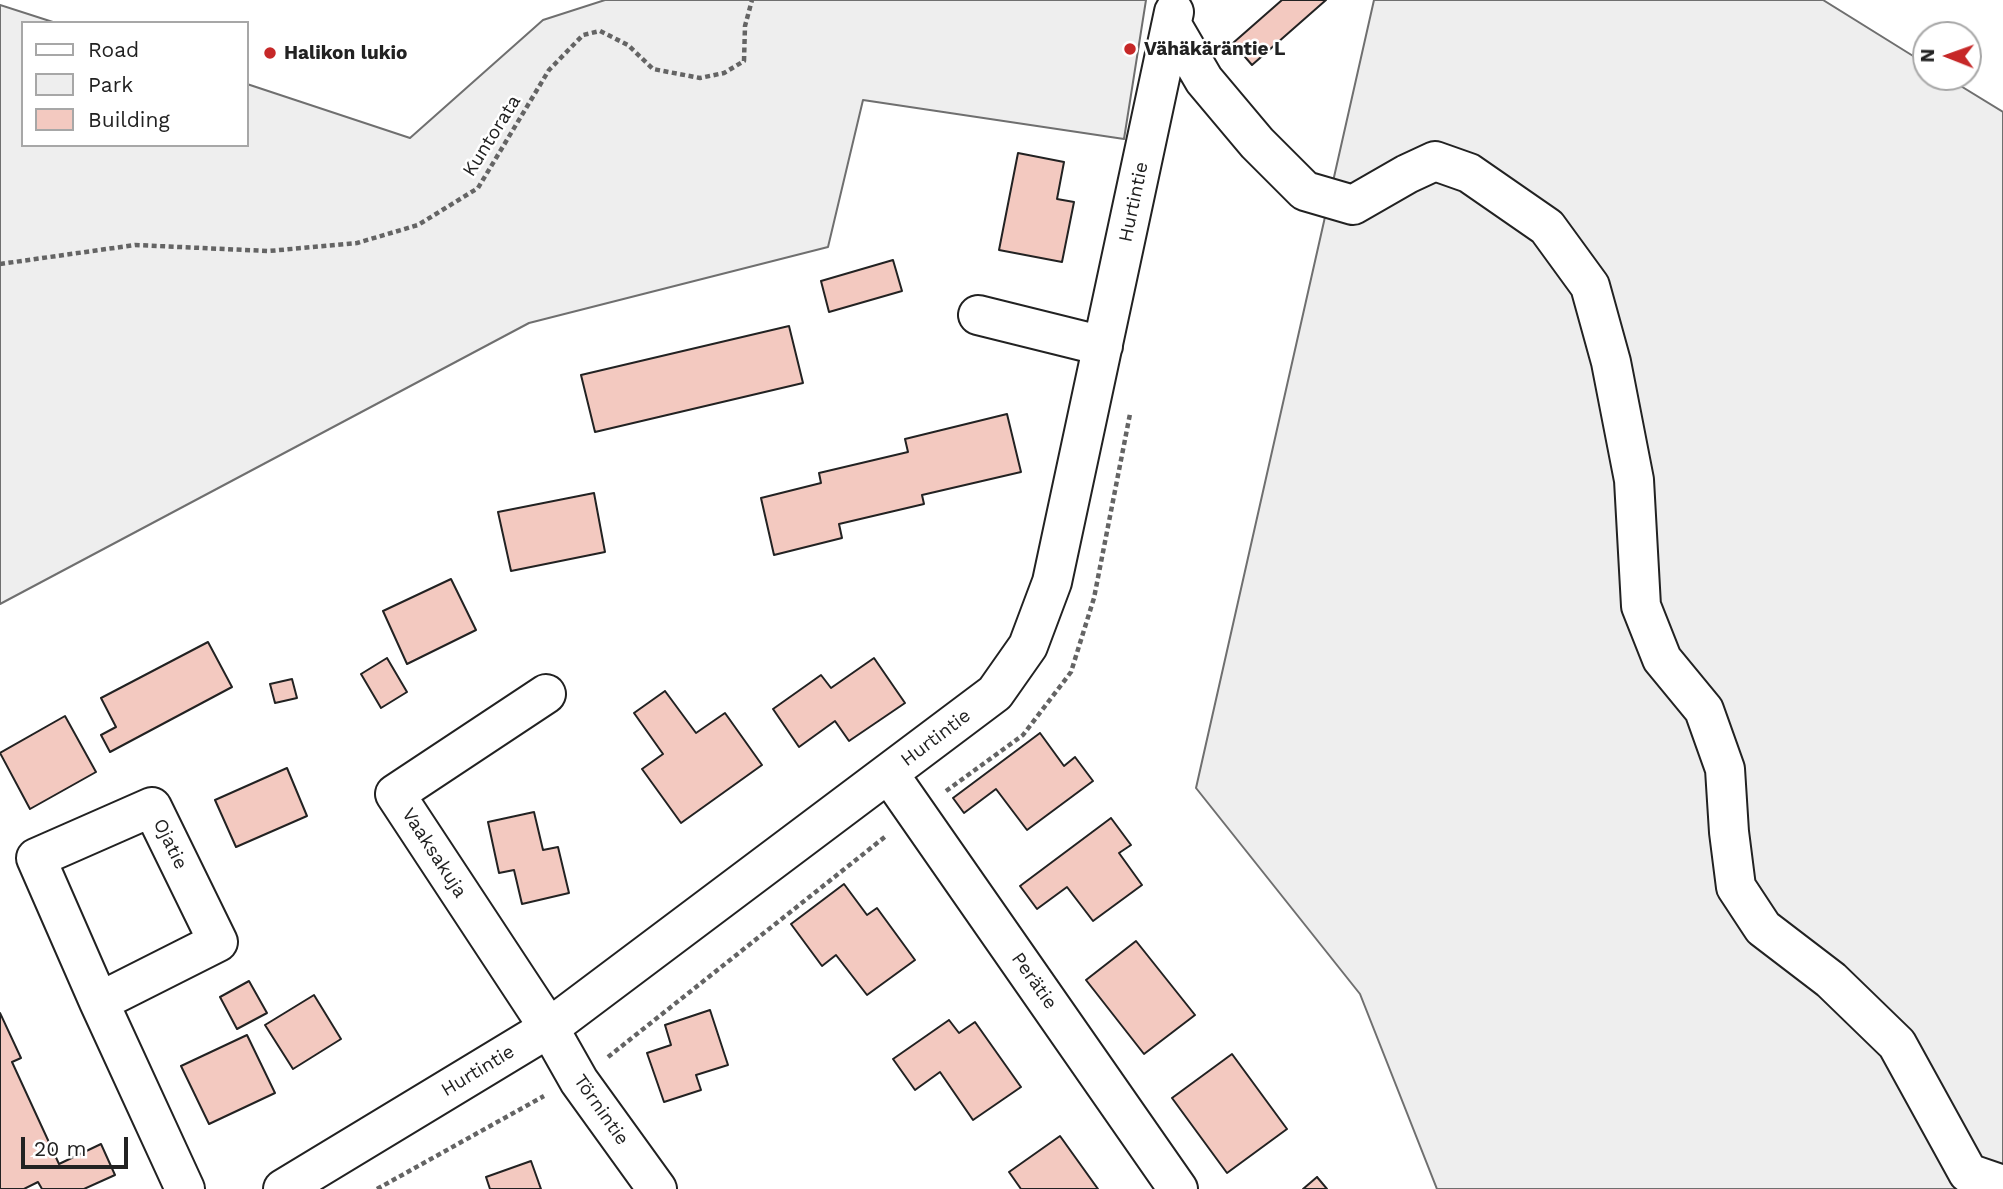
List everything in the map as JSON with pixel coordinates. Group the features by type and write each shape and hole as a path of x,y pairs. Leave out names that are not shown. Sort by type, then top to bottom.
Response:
{"street":[{"name":"Hurtintie","path":"284,1189 549,1028 995,693 1028,646 1052,582 1174,12"},
{"path":"1174,12 1204,80 1257,143 1305,191 1353,205 1406,174 1435,161 1469,173 1547,227 1591,286 1611,362 1634,480 1640,606 1662,659 1704,710 1725,768 1736,887 1763,928 1831,980 1896,1044 1968,1173 2003,1185"},
{"path":"978,315 1103,346"},
{"name":"Vaaksakuja","path":"546,694 395,794 549,1028"},
{"name":"Perätie","path":"889,774 1178,1189"},
{"name":"Ojatie","path":"99,1002 218,942 152,807 36,858 99,1002 185,1189"},
{"name":"Törnintie","path":"549,1028 579,1081 657,1189"}],"path":[{"name":"Kuntorata","path":"0,264 135,245 269,251 357,243 418,225 478,188 549,70 583,35 600,30 628,46 653,69 700,78 724,74 744,61 746,26 752,0"},
{"path":"377,1189 552,1092 579,1081 916,813 1023,735 1071,672 1094,597 1131,407"}],"green space":[{"path":"605,0 1146,0 1124,139 863,100 828,247 529,323 0,604 0,5 50,21 21,21 21,147 248,147 248,84 410,138 543,20"},
{"path":"1374,0 1823,0 1912,55 1912,91 1969,91 2003,112 2003,1189 1437,1189 1360,994 1196,788"}],"building":[{"path":"1282,0 1326,0 1252,65 1233,43"},
{"path":"1018,153 1064,162 1057,199 1074,202 1062,262 999,250"},
{"path":"893,260 902,291 829,312 821,281"},
{"path":"789,326 803,383 595,432 581,375"},
{"path":"1007,414 1021,472 922,495 924,504 839,524 842,538 774,555 761,498 821,483 819,473 908,452 905,439"},
{"path":"594,493 605,552 511,571 498,512"},
{"path":"451,579 476,630 407,664 383,611"},
{"path":"208,642 232,687 110,752 101,735 116,727 101,698"},
{"path":"387,658 407,692 381,708 361,674"},
{"path":"874,658 905,703 849,741 835,721 799,747 773,709 821,675 831,688"},
{"path":"292,679 297,698 275,703 270,684"},
{"path":"665,691 696,733 725,713 762,765 681,823 642,769 663,754 634,713"},
{"path":"65,716 96,772 30,809 0,753"},
{"path":"1040,733 1064,766 1075,757 1093,781 1027,830 996,789 964,813 953,798"},
{"path":"287,768 307,816 236,847 215,800"},
{"path":"534,812 543,850 558,847 569,893 522,904 514,870 499,873 488,822"},
{"path":"1111,818 1131,845 1119,853 1142,885 1093,921 1067,887 1037,909 1020,886"},
{"path":"844,884 867,915 877,908 915,960 867,995 836,955 822,966 791,924"},
{"path":"1136,941 1195,1015 1144,1054 1086,980"},
{"path":"249,981 267,1013 237,1029 220,997"},
{"path":"314,995 341,1039 293,1069 265,1025"},
{"path":"710,1010 728,1065 696,1075 701,1090 664,1102 647,1053 671,1045 665,1025"},
{"path":"0,1013 21,1058 12,1062 59,1164 101,1144 115,1175 84,1189 42,1189 38,1182 24,1189 0,1189"},
{"path":"949,1020 959,1033 975,1022 1021,1087 973,1120 940,1072 915,1090 893,1059"},
{"path":"247,1035 275,1093 209,1124 181,1066"},
{"path":"1232,1054 1287,1129 1227,1173 1172,1098"},
{"path":"1060,1136 1098,1189 1021,1189 1009,1172"},
{"path":"531,1161 541,1189 490,1189 486,1177"},
{"path":"1317,1177 1327,1189 1303,1189"}],"place":[{"name":"Vähäkäräntie L","path":"1130,49"},
{"name":"Halikon lukio","path":"270,53"}]}
